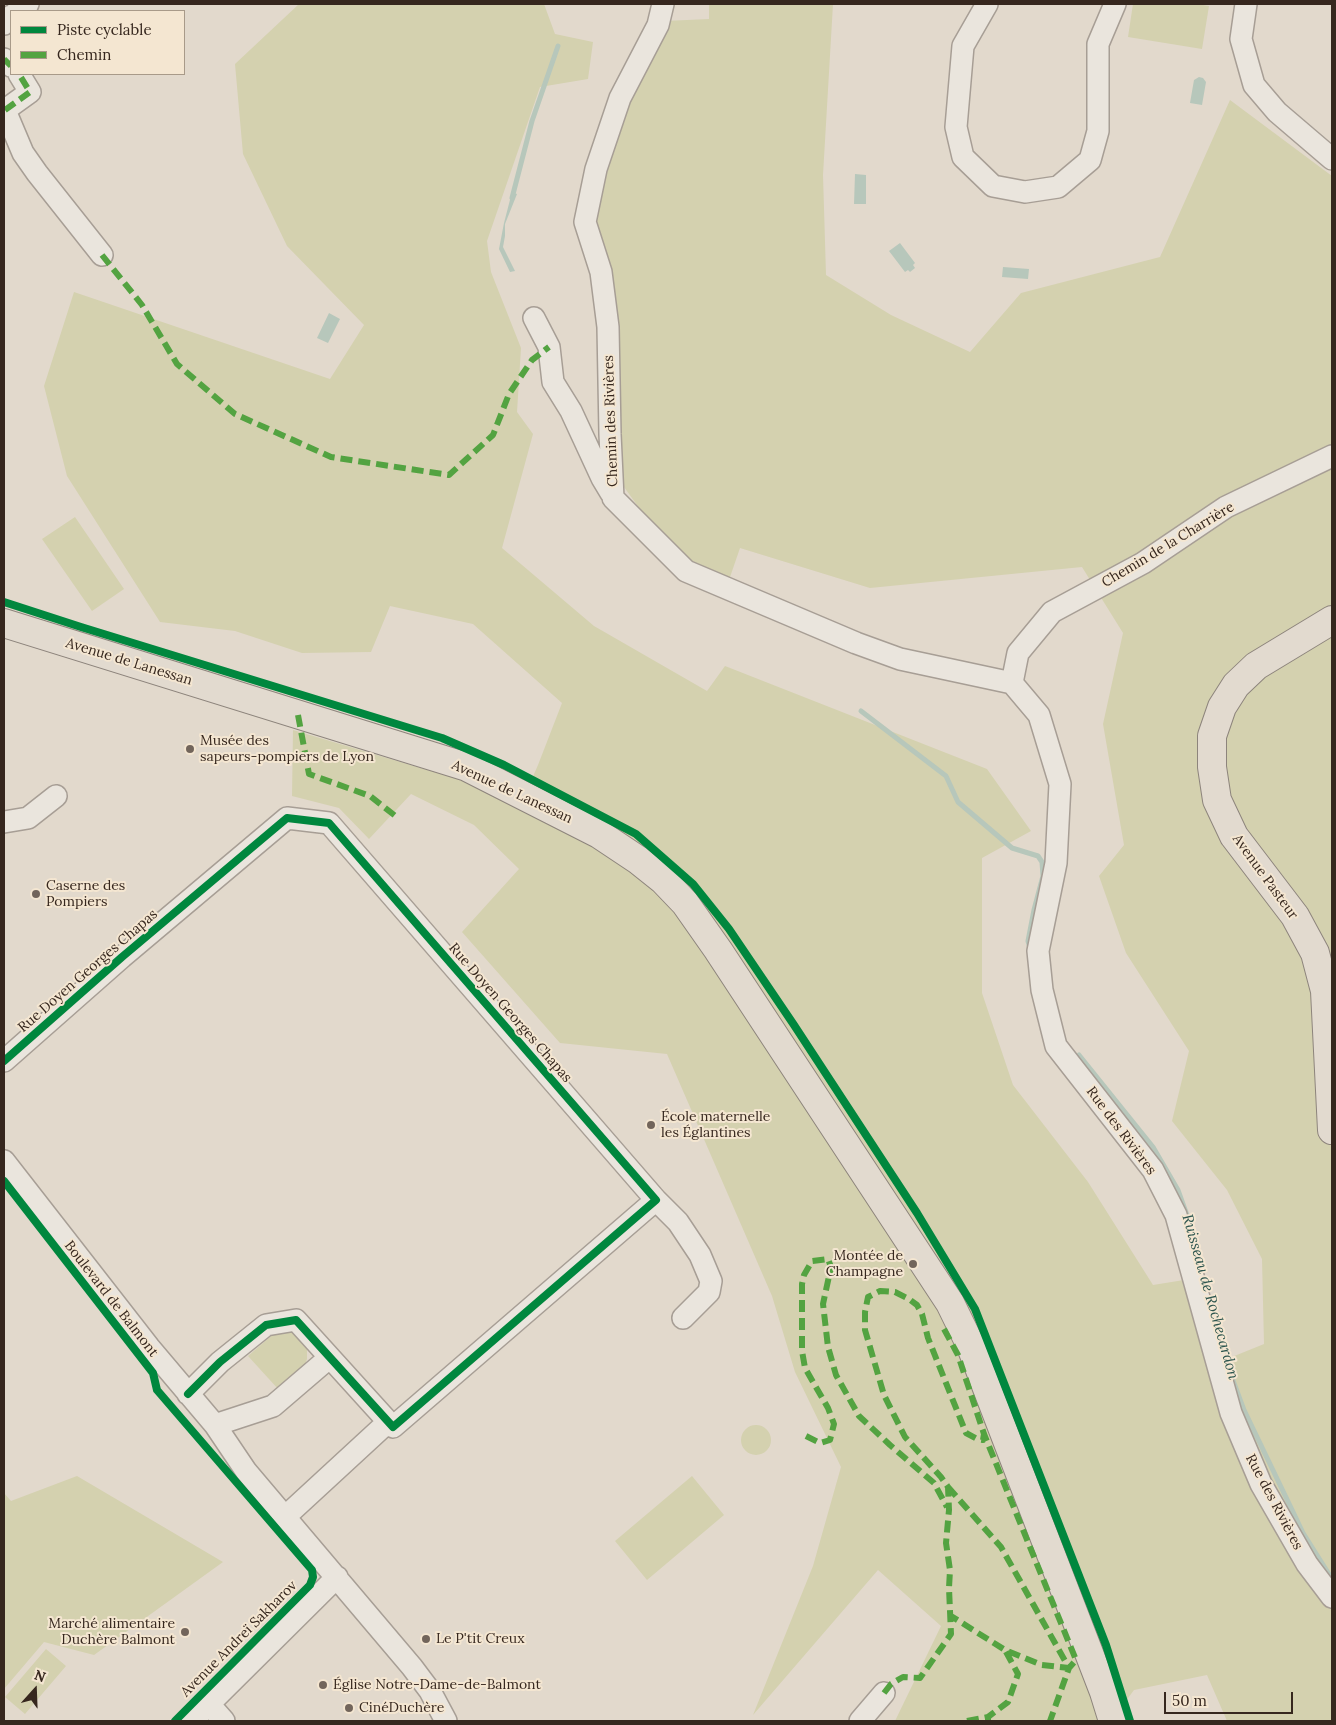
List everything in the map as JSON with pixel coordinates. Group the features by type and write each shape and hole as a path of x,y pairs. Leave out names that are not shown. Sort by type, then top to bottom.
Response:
{"main road":[{"name":"Avenue Pasteur","path":"1332,620 1256,666 1236,685 1222,707 1212,736 1212,767 1217,800 1234,836 1295,916 1315,953 1325,992 1332,1130"},
{"name":"Avenue de Lanessan","path":"4,623 467,768 599,834 638,860 663,880 685,903 718,950 950,1303 970,1344 1104,1692 1112,1721"}],"street":[{"name":"Chemin des Rivières","path":"663,4 658,25 620,98 596,168 585,222 601,272 608,327 613,498 686,571 856,643 900,659 1012,683"},
{"path":"987,4 963,46 956,127 963,157 993,186 1025,192 1058,187 1090,160 1098,131 1098,44 1115,4"},
{"path":"1246,4 1241,39 1254,85 1278,112 1332,159"},
{"path":"20,75 30,92 4,109 23,153 102,255"},
{"path":"534,318 549,347 553,382 571,411 613,498"},
{"name":"Chemin de la Charrière","path":"1012,683 1018,653 1052,612 1142,563 1226,507 1332,456"},
{"name":"Rue des Rivières","path":"1012,683 1039,715 1060,784 1056,863 1038,951 1042,990 1056,1046 1153,1170 1176,1215 1231,1413 1262,1484 1307,1564 1332,1597"},
{"path":"4,822 28,818 56,796"},
{"name":"Rue Doyen Georges Chapas","path":"4,1061 286,818 328,823 656,1200 678,1222 700,1255 711,1281 710,1292 683,1318"},
{"name":"Boulevard de Balmont","path":"4,1161 149,1346 215,1425 246,1470 412,1667 430,1691 446,1721"},
{"path":"188,1394 220,1362 266,1325 296,1320 393,1427 656,1200"},
{"path":"215,1425 273,1406 330,1358"},
{"path":"286,1516 388,1422"},
{"name":"Avenue Andreï Sakharov","path":"192,1721 337,1577"},
{"path":"860,1721 884,1693"},
{"path":"209,1704 224,1721"}],"shaded area":[{"path":"299,4 544,4 555,34 593,42 588,79 540,87 487,241 491,272 521,348 517,412 533,434 502,548 594,626 707,691 725,666 987,769 1031,831 982,858 982,993 1013,1085 1088,1182 1153,1285 1184,1280 1300,1565 1332,1611 1332,1721 1227,1721 1207,1675 1134,1690 1111,1721 895,1721 941,1626 878,1570 753,1715 813,1566 841,1467 795,1372 772,1296 667,1054 560,1043 462,932 519,869 474,825 411,794 369,839 339,808 292,796 293,730 461,780 520,806 562,703 473,624 390,606 371,652 302,653 235,631 160,622 67,476 44,386 74,292 330,379 364,325 287,246 243,154 235,64"},
{"path":"709,4 833,4 823,175 826,275 891,315 970,352 1021,293 1160,257 1230,100 1332,176 1332,1580 1316,1557 1270,1477 1241,1411 1222,1361 1264,1344 1262,1259 1227,1190 1172,1121 1189,1051 1126,953 1099,876 1124,845 1103,724 1123,633 1082,567 870,588 740,548 729,580 686,561 650,523 624,487 615,432 591,220 624,105 665,21 709,19"},
{"path":"1133,4 1197,4 1209,6 1202,49 1128,37"},
{"path":"1199,77 1203,78 1206,82 1202,105 1190,103 1194,80"},
{"path":"855,174 866,175 866,204 854,204"},
{"path":"512,192 517,194 505,224 503,247 515,271 510,272 499,249"},
{"path":"900,243 915,263 913,265 915,268 910,272 908,270 905,272 889,251"},
{"path":"1003,267 1029,269 1028,279 1002,277"},
{"path":"329,313 340,319 328,343 317,338"},
{"path":"75,517 124,589 92,611 42,539"},
{"path":"283,1330 297,1334 307,1344 307,1359 304,1367 279,1390 248,1356 277,1331"},
{"path":"756,1425 767,1429 771,1440 767,1451 756,1455 745,1451 741,1440 745,1429"},
{"path":"77,1476 223,1562 94,1655 44,1642 4,1689 4,1493 11,1501"},
{"path":"692,1476 724,1515 647,1580 615,1541"},
{"path":"46,1649 66,1666 25,1714 5,1697"}],"waterway":[{"name":"Ruisseau de Rochecardon","path":"512,198 532,121 558,46"},
{"name":"Ruisseau de Rochecardon","path":"861,711 946,776 958,802 1012,848 1038,856 1042,862 1043,876 1028,941 1030,948"},
{"name":"Ruisseau de Rochecardon","path":"1079,1055 1153,1147 1178,1190 1192,1229 1201,1266"},
{"name":"Ruisseau de Rochecardon","path":"1231,1375 1244,1410 1303,1533 1332,1579"}],"marked path":[{"path":"4,59 10,65"},
{"path":"5,110 30,92 20,75"},
{"path":"102,255 142,305 177,364 235,414 331,457 449,475 493,435 509,394 532,360 549,347"},
{"path":"298,715 309,774 370,796 398,818"},
{"path":"806,1436 820,1443 830,1440 834,1424 828,1408 805,1368 802,1351 802,1284 804,1275 812,1261 828,1259 831,1267 823,1304 828,1347 836,1375 859,1416 934,1483 947,1507"},
{"path":"884,1693 891,1684 903,1677 920,1678 951,1634 950,1570 946,1543 949,1510 948,1487 905,1437 884,1395 865,1330 865,1312 868,1297 880,1291 895,1292 917,1305 922,1314 928,1338 966,1433 983,1440 984,1434"},
{"path":"944,1329 958,1355 984,1434 1076,1660 1069,1668 1050,1721"},
{"path":"948,1487 1001,1547 1069,1668 1042,1665 1005,1650 951,1616"},
{"path":"988,1721 988,1717 1008,1702 1018,1674 1005,1650"},
{"path":"967,1721 988,1717"}],"cycle path":[{"path":"4,602 442,738 504,765 636,834 693,884 729,929 794,1025 917,1213 975,1309 1106,1645 1130,1721"},
{"path":"4,1061 122,957 287,818 329,823 656,1200 393,1427 296,1320 266,1325 220,1362 188,1394"},
{"path":"4,1181 153,1373 157,1390 312,1570 313,1577 310,1585 175,1721"}],"place":[{"name":"Musée des sapeurs-pompiers de Lyon","path":"190,749"},
{"name":"Caserne des Pompiers","path":"36,894"},
{"name":"École maternelle les Églantines","path":"651,1125"},
{"name":"Montée de Champagne","path":"913,1264"},
{"name":"Marché alimentaire Duchère Balmont","path":"185,1632"},
{"name":"Le P'tit Creux","path":"426,1639"},
{"name":"Église Notre-Dame-de-Balmont","path":"323,1685"},
{"name":"CinéDuchère","path":"349,1708"}]}
